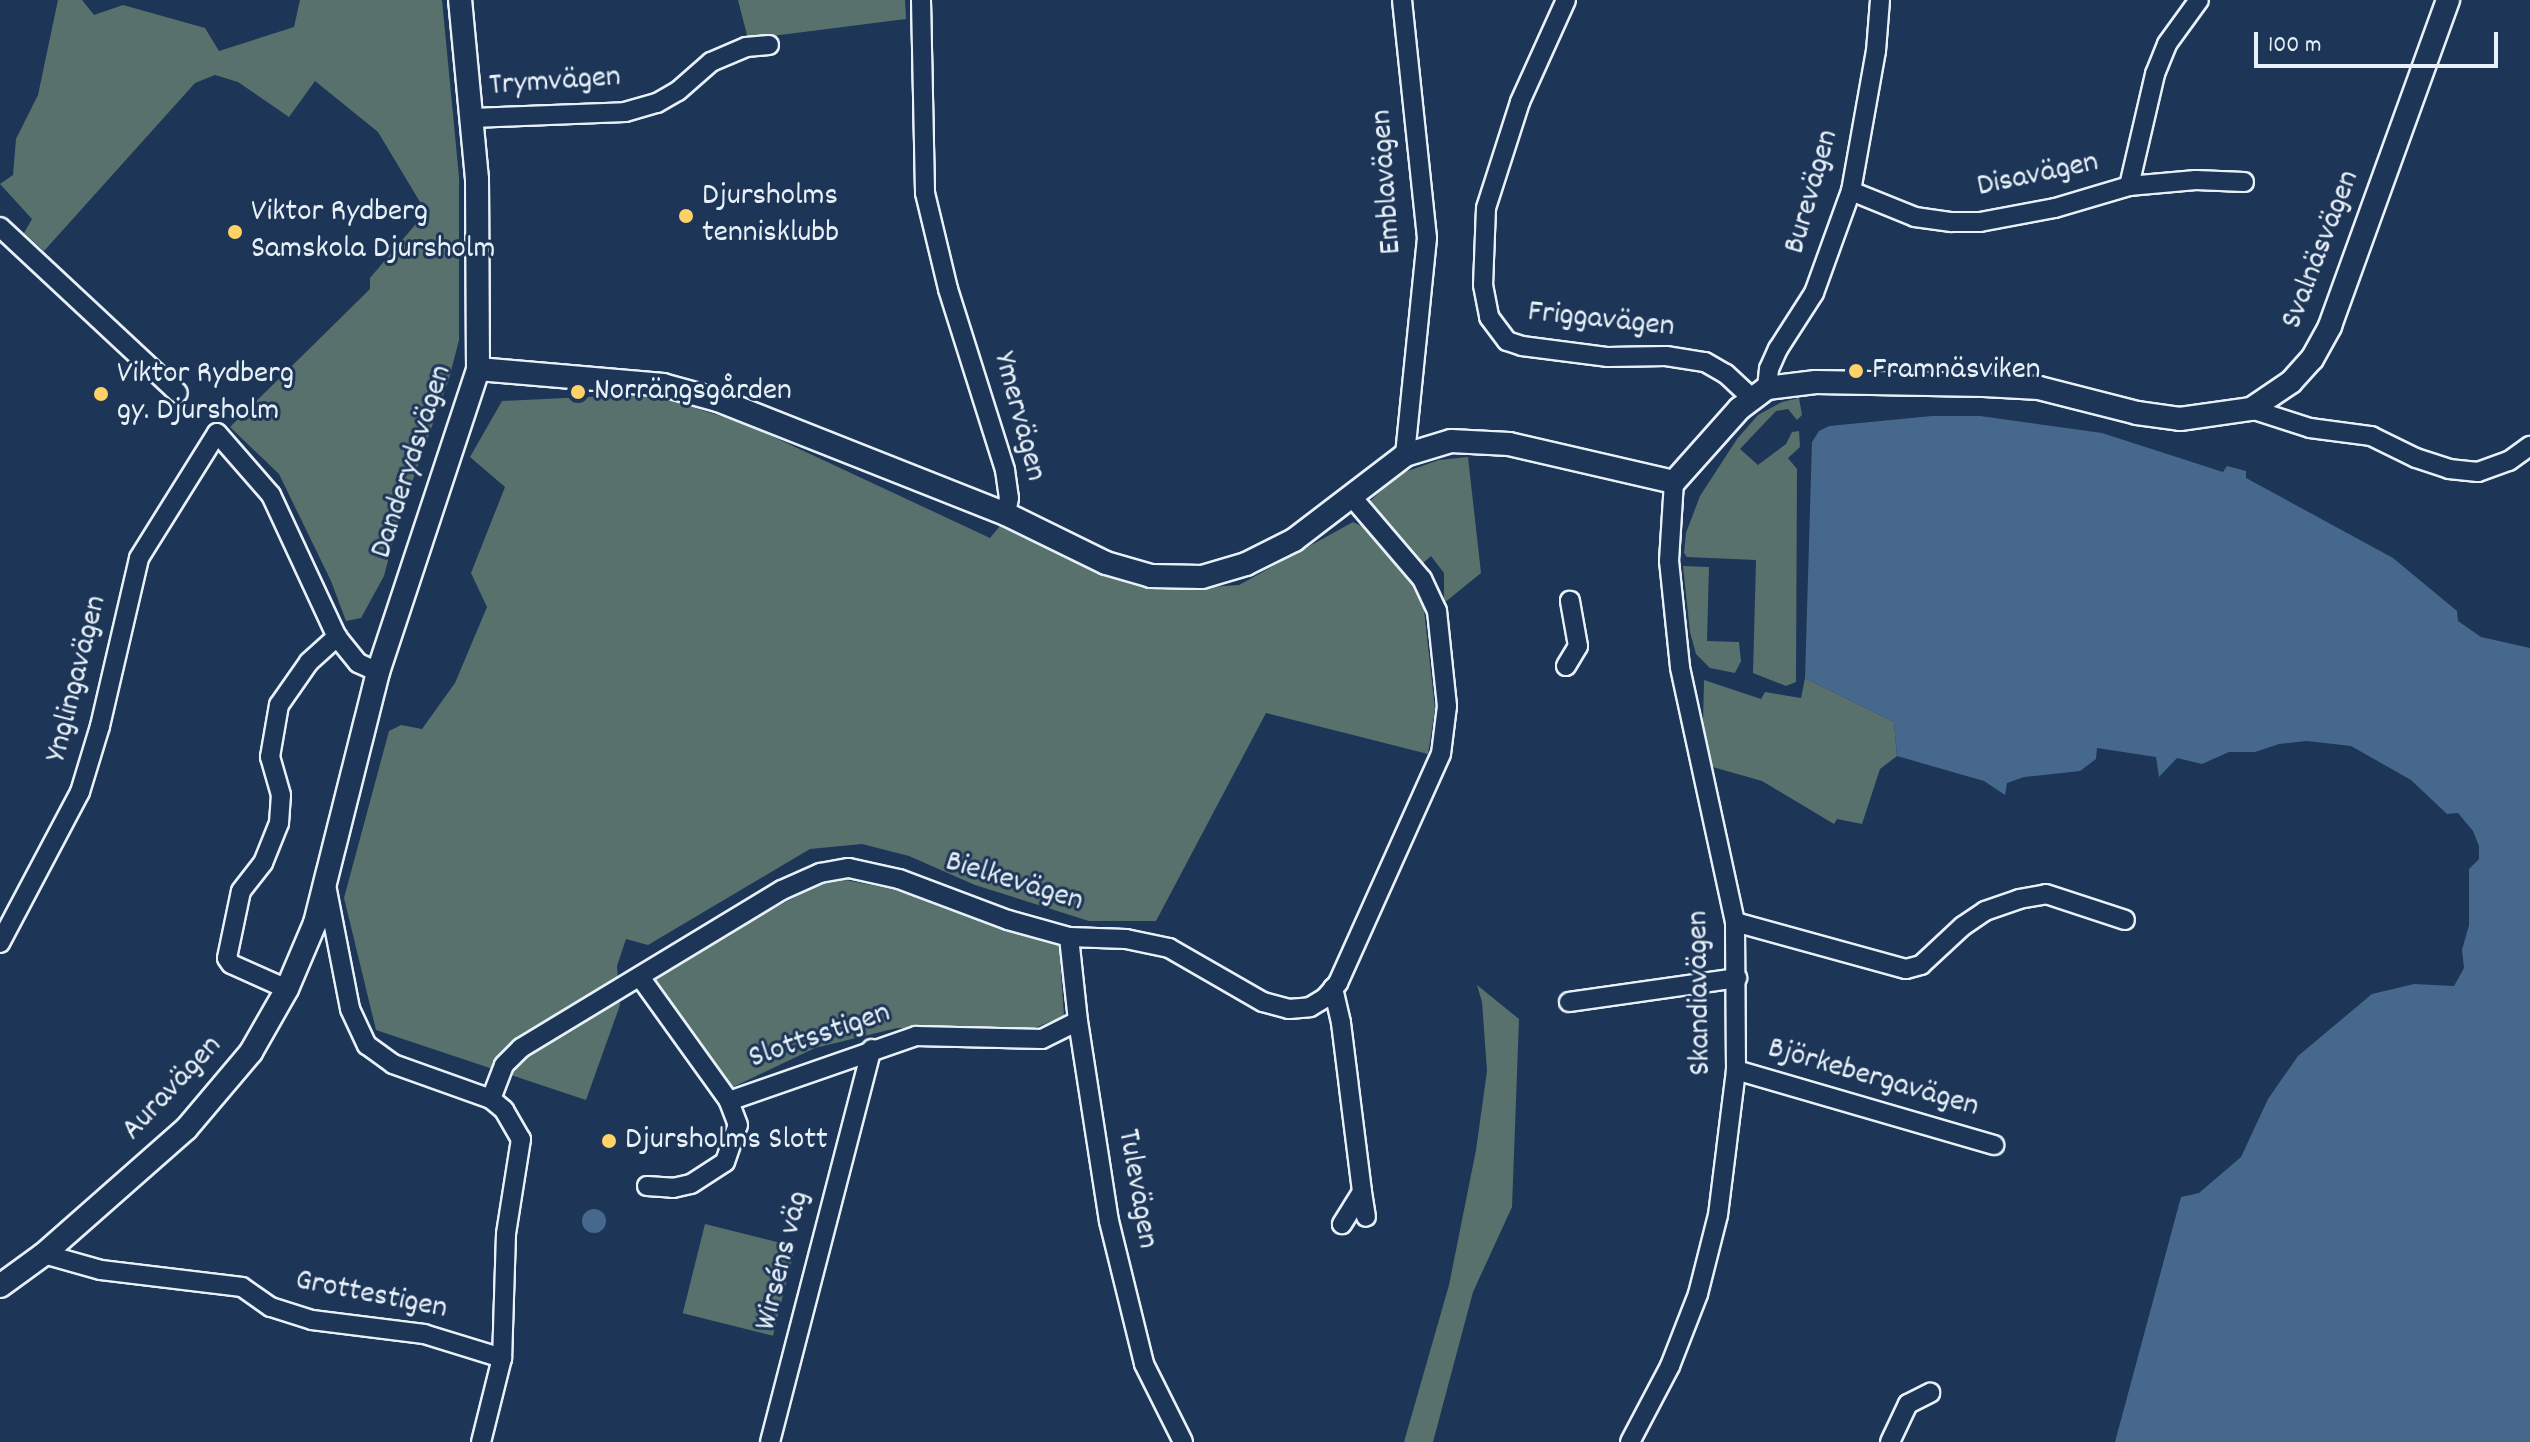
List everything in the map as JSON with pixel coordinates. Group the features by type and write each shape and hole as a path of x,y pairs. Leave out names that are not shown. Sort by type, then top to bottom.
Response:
{"street":[{"name":"Danderydsvägen","path":"326,885 378,672 478,369 479,254 472,118 460,0"},
{"name":"Ymervägen","path":"921,0 925,193 948,289 1005,470 1009,498 1006,514 1106,563 1151,576 1202,577 1246,564 1294,540 1352,497 1380,471 1405,455 1451,441 1509,444 1674,482"},
{"name":"Emblavägen","path":"1402,0 1427,238 1405,455"},
{"name":"Friggavägen","path":"1566,0 1520,102 1486,208 1483,285 1489,317 1507,341 1522,346 1608,357 1666,356 1705,362 1760,393"},
{"name":"Burevägen","path":"1760,393 1778,349 1814,293 1851,191 1876,51 1880,0"},
{"path":"2129,186 2155,74 2167,44 2199,0"},
{"name":"Svalnäsvägen","path":"1760,393 1816,382 1984,385 2039,388 2137,413 2180,419 2251,409 2291,382 2312,359 2330,326 2448,0"},
{"name":"Trymvägen","path":"472,118 625,112 657,103 678,91 711,62 746,47 769,45"},
{"name":"Disavägen","path":"1851,191 1915,217 1980,222 2055,208 2129,186 2196,180 2244,182"},
{"path":"0,227 178,393"},
{"path":"478,369 663,385 718,400 1006,514"},
{"path":"1674,482 1760,393"},
{"path":"2251,409 2310,428 2371,436 2416,458 2449,469 2478,472 2509,461 2530,446"},
{"name":"Ynglingavägen","path":"0,943 80,792 100,726 139,558 217,433 271,495 337,637"},
{"name":"Skandiavägen","path":"1630,1442 1670,1366 1698,1294 1718,1215 1736,1070 1735,922 1680,667 1669,561 1674,482"},
{"path":"1352,497 1422,579 1437,611 1447,706 1441,754 1333,988 1341,1023 1366,1217"},
{"path":"1566,666 1578,646 1570,601"},
{"path":"287,989 231,964 227,958 241,891 263,863 279,823 281,795 270,757 279,705 309,662 337,637 358,663 378,672"},
{"name":"Bielkevägen","path":"491,1099 504,1065 521,1048 782,890 820,873 849,868 899,879 1008,920 1069,937 1126,939 1169,948 1263,1002 1289,1009 1310,1007 1333,988"},
{"path":"326,885 350,1009 367,1045 393,1064 491,1099 504,1110 521,1139 506,1234 502,1358 481,1442"},
{"name":"Auravägen","path":"0,1286 44,1254 186,1129 251,1052 287,989 326,885"},
{"path":"1735,922 1906,969 1921,965 1963,926 1985,911 2019,899 2046,894 2125,920"},
{"name":"Tulevägen","path":"1069,937 1078,1021 1109,1221 1134,1328 1156,1392 1183,1442"},
{"path":"640,977 729,1101"},
{"path":"1569,1002 1737,978"},
{"name":"Slottsstigen","path":"647,1186 673,1188 691,1184 725,1162 738,1125 729,1101 916,1036 1042,1039 1078,1021"},
{"name":"Wirséns väg","path":"770,1442 872,1049"},
{"name":"Björkebergavägen","path":"1736,1070 1994,1145"},
{"path":"1342,1224 1362,1192"},
{"name":"Grottestigen","path":"44,1254 101,1270 242,1287 271,1307 312,1320 424,1334 502,1358"},
{"path":"1890,1442 1908,1404 1930,1393"}],"green space":[{"path":"58,0 82,0 94,15 123,5 205,28 219,51 294,27 300,0 442,0 459,177 459,340 449,379 399,518 384,576 361,618 346,621 331,581 279,474 230,427 370,289 370,278 426,212 378,132 315,81 289,117 238,82 215,75 195,83 44,251 24,233 32,219 0,184 13,175 16,139 38,95"},
{"path":"738,0 905,0 906,19 748,39"},
{"path":"650,394 746,424 990,538 1000,526 1116,579 1161,590 1239,585 1353,522 1370,530 1388,549 1423,601 1435,709 1428,754 1266,713 1156,921 1089,921 975,885 909,856 862,844 810,849 648,945 626,939 617,966 620,1005 586,1100 376,1030 344,898 389,731 401,725 422,729 455,683 487,607 471,573 505,487 470,457 502,401"},
{"path":"1799,398 1802,415 1797,420 1788,409 1776,411 1740,449 1758,465 1786,444 1792,432 1799,431 1800,447 1788,458 1797,469 1796,682 1786,686 1753,673 1756,560 1687,557 1684,553 1686,533 1700,496 1737,439 1758,415 1782,402"},
{"path":"1468,457 1481,573 1444,603 1444,573 1431,556 1422,564 1372,509 1370,501 1399,474 1439,460"},
{"path":"1683,566 1709,567 1707,641 1739,642 1741,661 1735,673 1710,668 1696,654 1690,632"},
{"path":"1805,678 1894,722 1897,756 1880,769 1862,824 1837,819 1834,824 1762,781 1709,766 1703,724 1704,680 1761,699 1765,692 1801,698"},
{"path":"840,879 892,889 1059,944 1064,1016 1025,1032 897,1028 815,1048 731,1088 652,975 819,884"},
{"path":"1477,985 1519,1019 1512,1207 1473,1292 1433,1442 1404,1442 1449,1285 1476,1150 1487,1071 1482,1002"},
{"path":"705,1224 795,1246 773,1336 683,1313"}],"water":[{"path":"1932,416 1980,416 2102,433 2223,472 2227,466 2246,471 2246,478 2393,558 2457,611 2458,621 2481,637 2530,648 2530,1442 2115,1442 2181,1197 2199,1193 2241,1157 2268,1099 2298,1056 2372,994 2414,984 2454,986 2464,968 2462,950 2469,925 2469,869 2479,859 2479,846 2473,831 2458,813 2447,814 2411,780 2351,746 2307,741 2279,744 2255,752 2229,752 2202,764 2177,758 2159,777 2156,757 2097,748 2096,759 2080,771 2024,777 2007,783 2005,795 1984,781 1897,756 1894,722 1805,678 1812,442 1819,431 1829,426"},
{"path":"594,1209 605,1216 606,1221 599,1232 594,1233 583,1226 582,1221 589,1210"}],"place":[{"name":"Djursholms tennisklubb","path":"686,216"},
{"name":"Viktor Rydberg Samskola Djursholm","path":"235,232"},
{"name":"Framnäsviken","path":"1856,371"},
{"name":"Norrängsgården","path":"578,392"},
{"name":"Viktor Rydberg gy. Djursholm","path":"101,394"},
{"name":"Djursholms Slott","path":"609,1141"}]}
